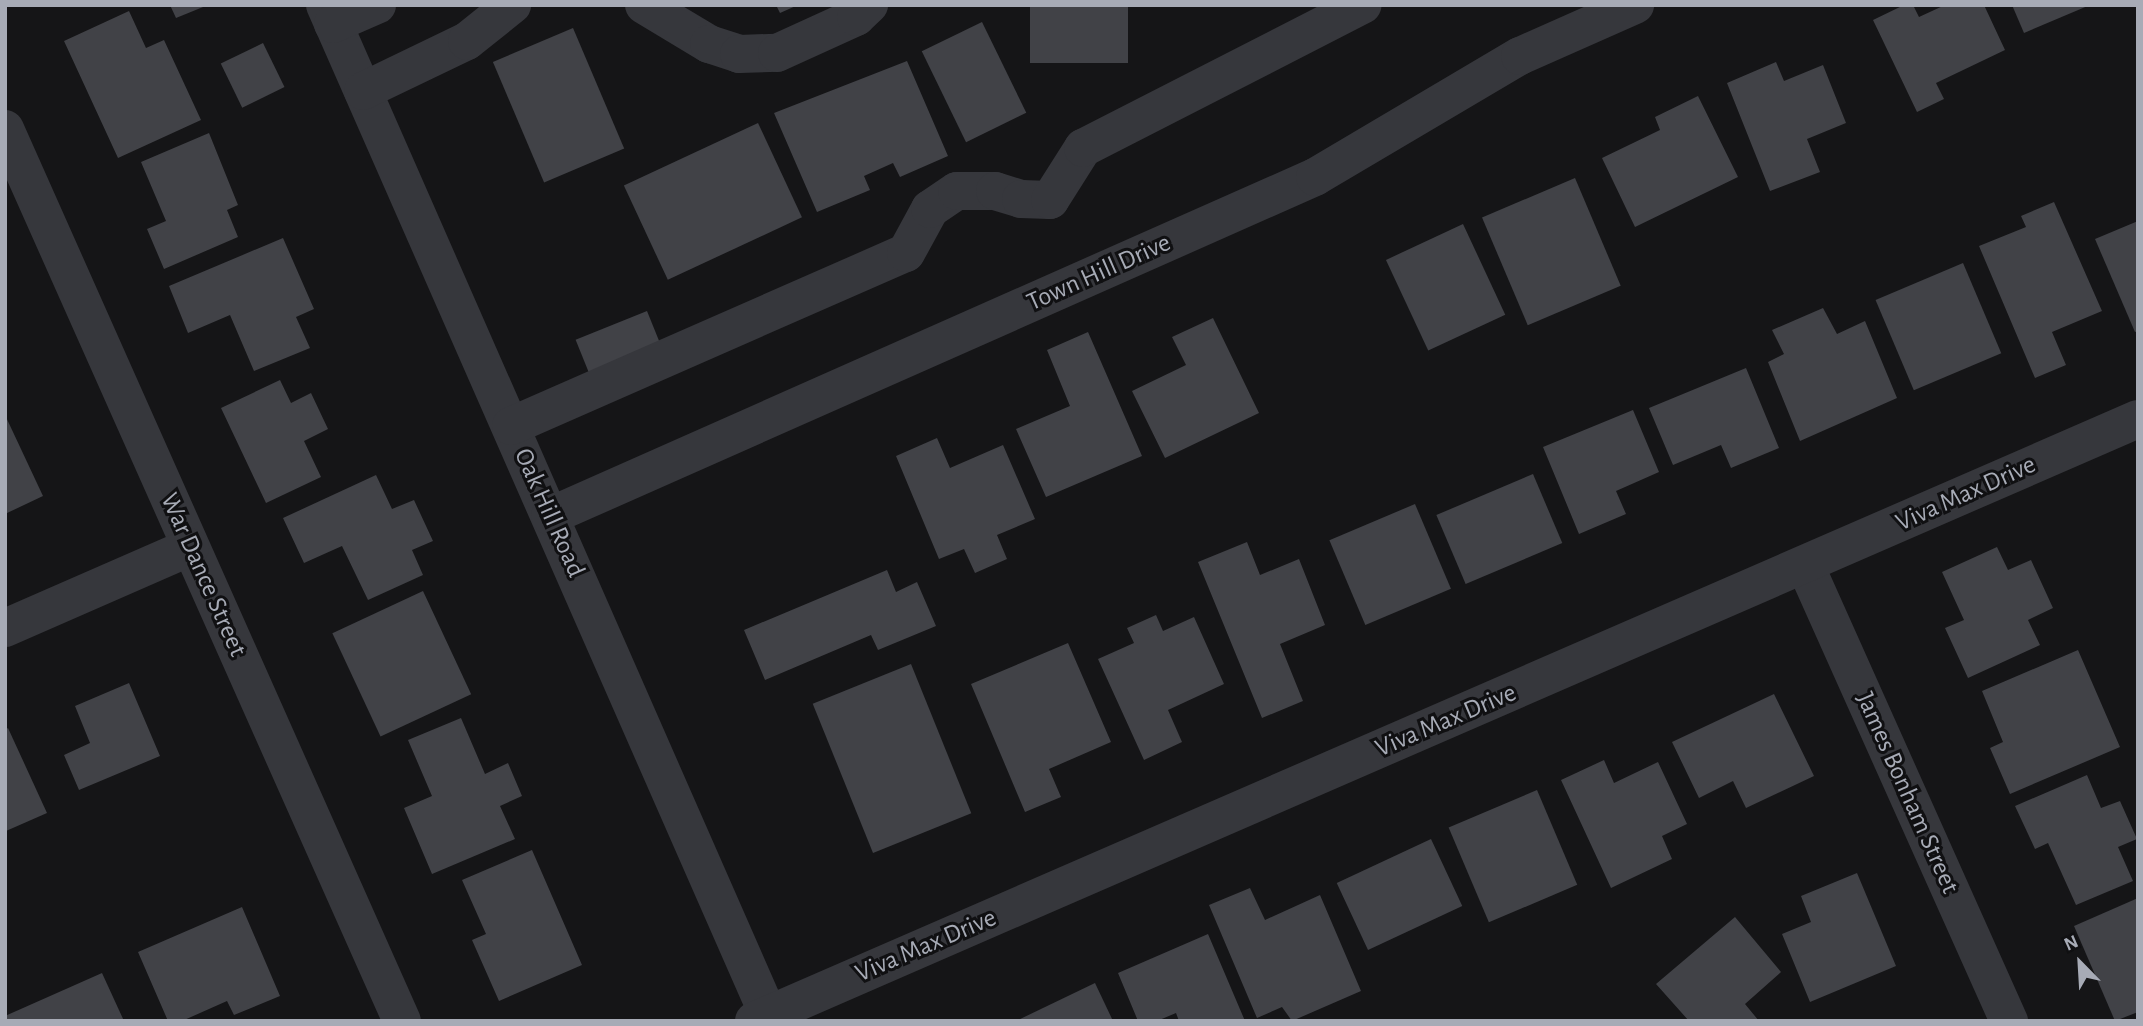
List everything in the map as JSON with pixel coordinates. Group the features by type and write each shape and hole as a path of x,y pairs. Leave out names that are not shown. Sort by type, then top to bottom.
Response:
{"street":[{"path":"329,15 377,5"},
{"path":"363,91 467,41 512,5"},
{"path":"644,5 685,19 739,54 777,53 856,17 869,5"},
{"path":"511,426 906,253 930,209 957,191 995,191 1021,200 1050,200 1083,148 1362,5"},
{"name":"Town Hill Drive","path":"550,516 1315,177 1520,56 1635,5"},
{"name":"Oak Hill Road","path":"329,15 550,516 764,1019"},
{"name":"War Dance Street","path":"5,129 402,1021"},
{"name":"Viva Max Drive","path":"764,1019 2138,419"},
{"path":"5,628 190,547"},
{"name":"James Bonham Street","path":"1805,565 2009,1021"}],"building":[{"path":"170,5 208,5 176,18"},
{"path":"776,5 798,5 780,13"},
{"path":"1030,5 1128,5 1128,63 1030,63"},
{"path":"1904,5 1913,5 1919,17 1945,5 1984,5 2005,50 1936,83 1944,99 1917,112 1873,20"},
{"path":"2012,5 2090,5 2024,33"},
{"path":"129,11 146,48 164,40 201,120 118,158 64,41"},
{"path":"982,22 1026,113 966,142 922,51"},
{"path":"573,28 624,149 544,183 493,62"},
{"path":"263,43 284,87 242,108 221,64"},
{"path":"907,61 948,156 900,177 893,163 864,176 870,190 817,212 774,113"},
{"path":"1776,62 1784,81 1823,65 1846,123 1807,139 1820,172 1770,191 1727,83"},
{"path":"1698,96 1738,177 1635,227 1602,158 1660,130 1655,117"},
{"path":"758,123 802,217 668,280 624,186"},
{"path":"209,133 238,205 227,210 238,237 164,269 147,229 166,221 141,162"},
{"path":"1575,178 1621,286 1528,325 1482,217"},
{"path":"2054,202 2102,311 2052,332 2066,365 2035,378 1979,246 2026,227 2021,216"},
{"path":"2138,221 2138,331 2135,332 2095,239"},
{"path":"1463,224 1505,315 1428,351 1386,260"},
{"path":"283,238 314,309 296,317 310,348 254,371 230,315 188,333 169,286"},
{"path":"1963,263 2001,353 1914,390 1876,300"},
{"path":"1823,308 1837,334 1865,321 1897,398 1800,441 1768,362 1784,354 1772,330"},
{"path":"647,311 660,343 589,372 576,340"},
{"path":"1213,318 1259,413 1165,458 1132,391 1186,365 1172,337"},
{"path":"1088,332 1142,456 1046,497 1016,429 1070,406 1047,350"},
{"path":"1746,368 1779,448 1731,468 1721,445 1673,465 1649,408"},
{"path":"280,380 291,403 311,393 328,429 304,441 321,477 266,503 221,408"},
{"path":"1633,410 1659,472 1616,491 1626,514 1579,534 1543,447"},
{"path":"5,415 43,496 5,514"},
{"path":"937,438 950,468 1003,445 1035,519 997,535 1007,559 975,573 964,549 939,559 896,456"},
{"path":"1533,474 1562,543 1466,584 1436,515"},
{"path":"376,475 392,509 414,500 433,541 412,550 423,575 368,600 342,546 304,563 283,518"},
{"path":"1415,504 1451,589 1365,625 1329,540"},
{"path":"1247,542 1260,575 1299,559 1325,625 1280,644 1303,701 1262,718 1198,562"},
{"path":"1997,547 2008,570 2031,560 2053,608 2028,620 2040,645 1968,678 1945,628 1964,620 1942,572"},
{"path":"887,570 896,592 917,582 936,626 878,650 871,635 765,680 744,630"},
{"path":"423,591 471,694 381,737 332,633"},
{"path":"1156,615 1163,631 1194,617 1224,684 1168,710 1182,742 1144,760 1098,659 1134,643 1127,628"},
{"path":"1068,643 1111,742 1049,769 1061,797 1025,812 971,684"},
{"path":"2078,650 2120,747 2010,794 1990,748 2003,742 1982,691"},
{"path":"911,664 971,813 873,853 813,704"},
{"path":"129,683 160,756 79,790 64,755 90,743 75,706"},
{"path":"1774,694 1814,776 1746,808 1733,781 1699,798 1672,742"},
{"path":"461,718 485,774 508,763 522,796 500,806 515,839 432,874 404,808 432,796 408,740"},
{"path":"8,728 47,813 6,831 5,730"},
{"path":"1604,760 1614,783 1658,762 1687,824 1662,836 1672,859 1611,888 1561,780"},
{"path":"2087,775 2101,808 2120,801 2137,839 2118,847 2133,881 2076,905 2048,843 2035,849 2015,806"},
{"path":"1537,790 1577,885 1489,922 1449,828"},
{"path":"1431,839 1462,906 1368,950 1337,883"},
{"path":"532,850 582,965 499,1001 472,940 486,934 462,880"},
{"path":"1857,873 1896,966 1810,1002 1782,934 1811,922 1801,896"},
{"path":"1250,888 1265,920 1320,895 1361,991 1292,1021 1282,1007 1257,1018 1209,905"},
{"path":"2138,898 2138,1012 2115,1021 2074,926"},
{"path":"242,907 280,996 234,1015 227,1001 182,1021 168,1021 138,952"},
{"path":"1735,917 1781,972 1745,1004 1759,1021 1689,1021 1656,984"},
{"path":"1208,934 1245,1021 1179,1021 1176,1013 1157,1021 1138,1021 1118,973"},
{"path":"102,973 124,1021 5,1021 5,1016"},
{"path":"1095,983 1113,1021 1016,1021"}]}
